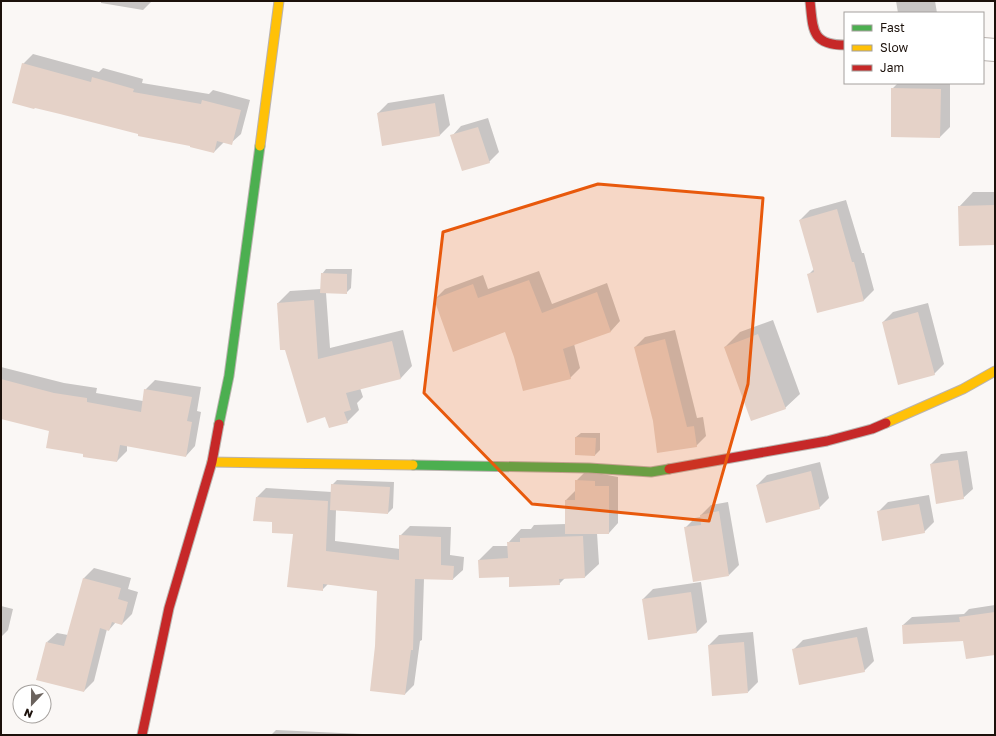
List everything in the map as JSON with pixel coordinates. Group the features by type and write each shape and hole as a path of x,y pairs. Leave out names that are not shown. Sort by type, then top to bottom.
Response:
{"street":[{"path":"142,735 169,608 212,462 230,376 279,1"},
{"path":"810,1 813,32 821,40 830,44 844,45"},
{"path":"984,49 995,50"},
{"path":"212,462 589,468 651,472 827,441 872,429 963,389 995,371"}],"highlighted area":[{"path":"598,184 763,198 748,384 709,521 532,504 424,393 443,232"}],"building":[{"path":"22,63 91,82 92,77 134,89 133,92 201,104 202,100 241,110 232,145 217,141 214,153 190,146 138,136 138,134 12,103"},
{"path":"891,88 941,89 940,138 891,137"},
{"path":"435,103 440,136 382,146 377,113"},
{"path":"478,127 490,163 462,171 450,135"},
{"path":"995,205 995,245 959,246 958,206"},
{"path":"837,209 852,262 854,262 864,301 817,313 807,274 814,272 799,220"},
{"path":"321,273 347,274 347,294 320,293"},
{"path":"529,280 542,313 597,292 611,332 563,349 571,379 523,391 514,357 505,332 453,352 434,299 473,284 478,298"},
{"path":"314,300 318,359 392,341 401,379 346,393 351,410 344,412 348,423 329,428 325,417 307,423 285,350 280,350 277,303"},
{"path":"918,312 935,375 898,385 882,322"},
{"path":"758,334 786,409 751,421 724,347"},
{"path":"665,339 687,427 694,426 697,447 657,453 653,421 634,347"},
{"path":"1,379 54,393 87,398 87,402 141,412 144,389 192,397 187,421 192,422 186,457 120,445 117,462 83,457 83,454 46,448 49,431 1,419"},
{"path":"575,437 596,438 595,456 575,455"},
{"path":"958,460 964,499 936,504 930,464"},
{"path":"811,471 820,509 766,523 756,485"},
{"path":"575,480 595,481 595,486 609,486 609,534 565,534 565,500 575,500"},
{"path":"331,484 390,487 388,514 330,510"},
{"path":"256,497 328,501 326,551 399,560 399,535 441,537 441,565 454,566 453,580 415,579 413,650 411,650 405,695 370,691 375,646 377,591 323,584 323,591 287,587 293,534 272,533 272,522 253,521"},
{"path":"919,504 925,533 882,541 877,511"},
{"path":"719,511 729,576 693,582 684,527 701,525 700,515"},
{"path":"583,536 585,578 559,579 560,585 509,587 509,577 479,578 478,560 508,558 507,542 520,542 520,538"},
{"path":"83,578 121,588 118,599 128,602 122,625 112,622 109,631 100,628 84,692 36,680 46,642 64,646"},
{"path":"691,592 697,633 648,640 642,599"},
{"path":"995,612 995,655 966,659 963,641 903,644 902,625 960,622 959,617"},
{"path":"857,637 865,672 799,685 792,649"},
{"path":"744,642 748,693 712,696 708,645"}],"traffic: fast":[{"path":"219,424 229,376 260,146"},
{"path":"413,465 589,468 651,472 669,469"}],"traffic: slow":[{"path":"260,146 279,1"},
{"path":"886,423 963,389 995,371"},
{"path":"212,462 413,465"}],"traffic: jam":[{"path":"810,1 813,27 816,34 826,42 844,45"},
{"path":"669,469 827,441 872,429 886,423"},
{"path":"142,735 169,608 212,462 219,424"}]}
